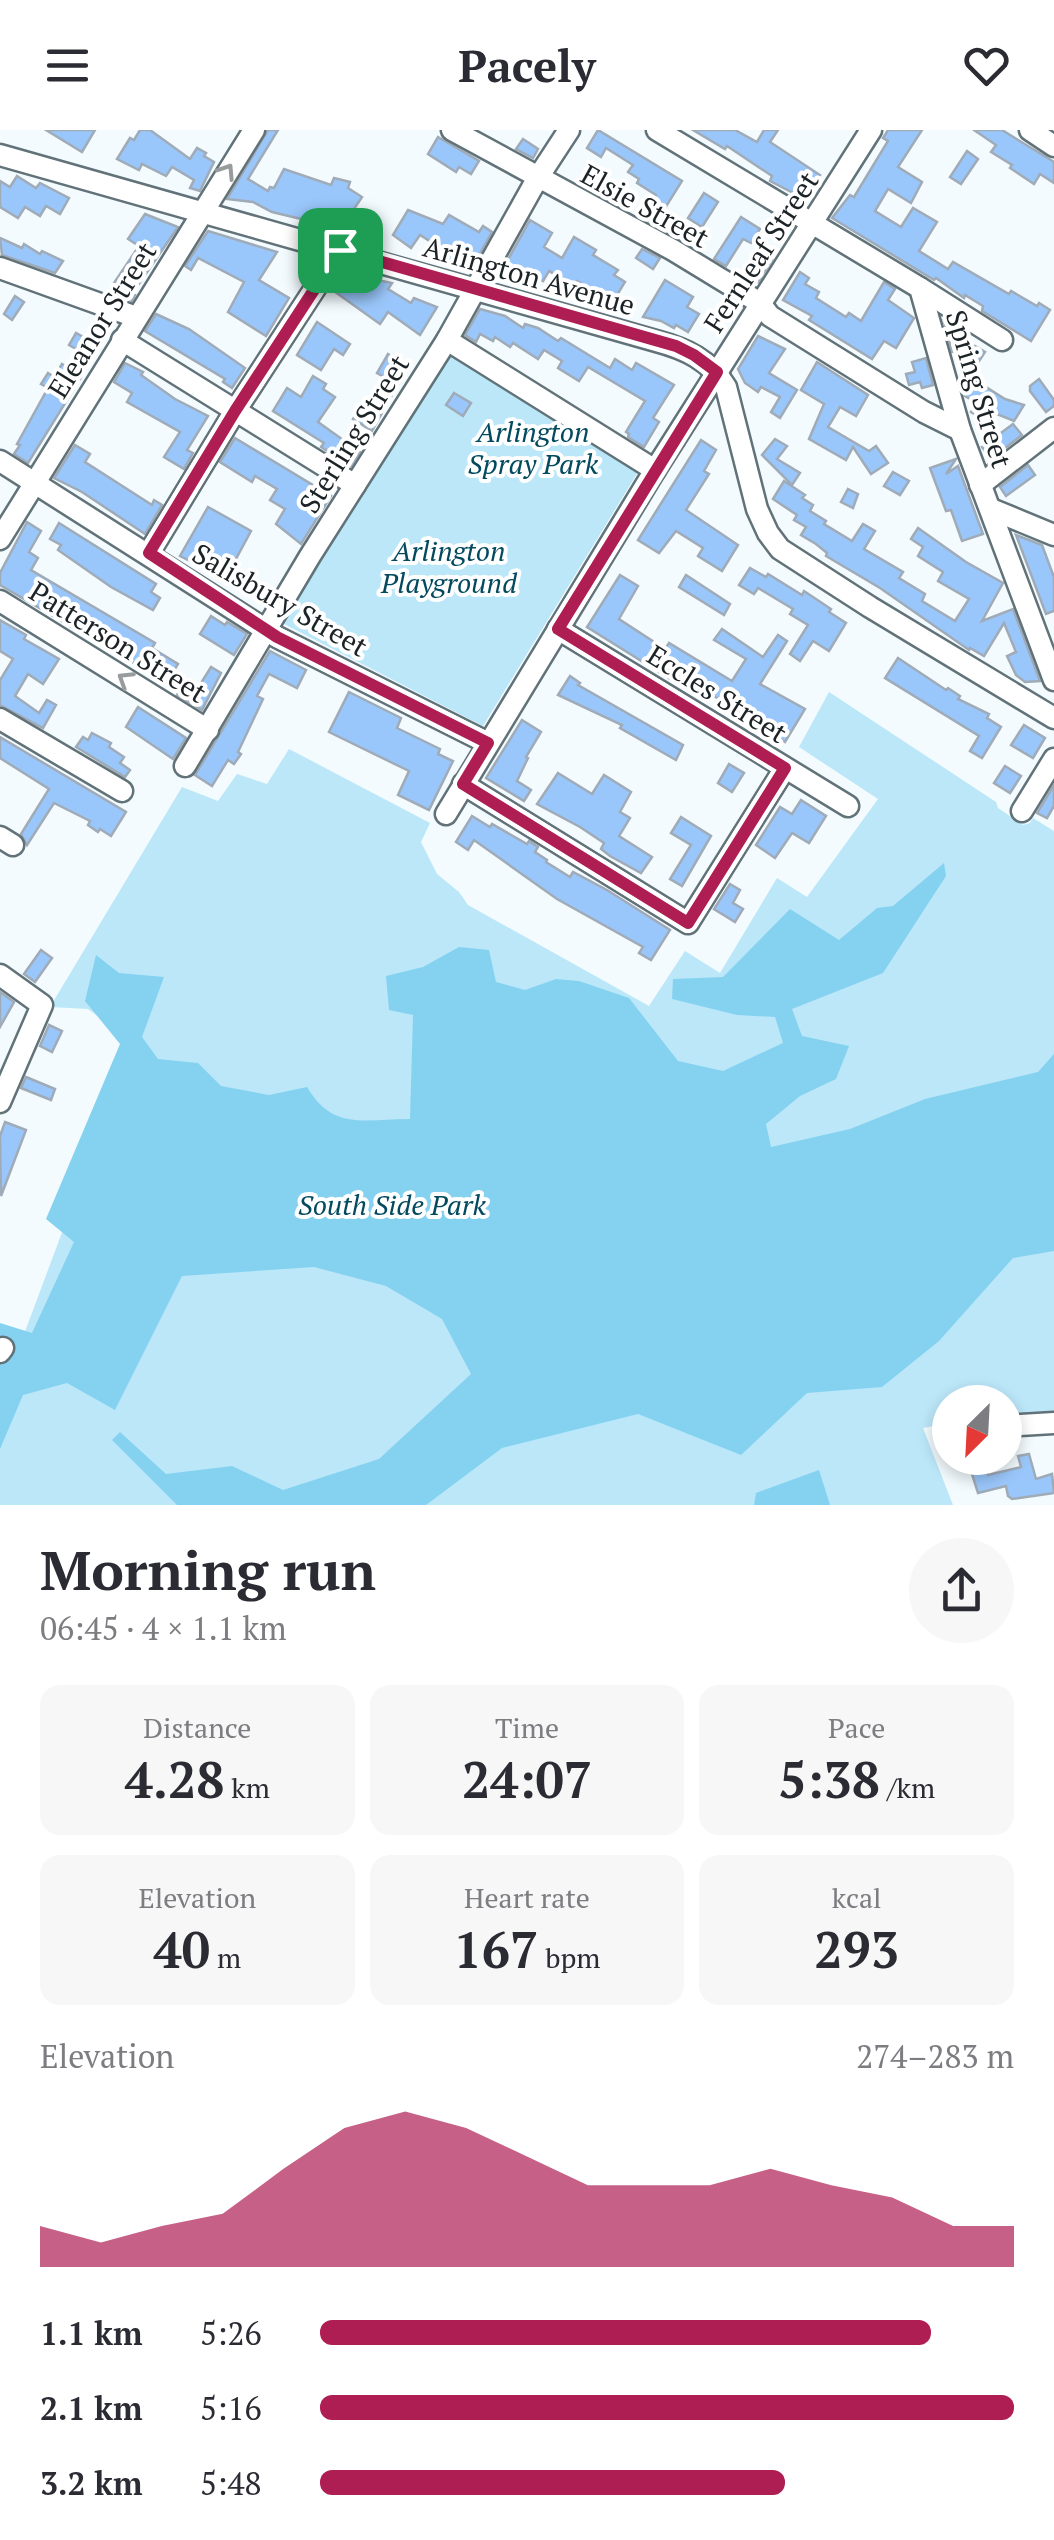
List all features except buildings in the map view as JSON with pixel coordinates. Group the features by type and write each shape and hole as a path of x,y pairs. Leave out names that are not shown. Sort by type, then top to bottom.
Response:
{"street":[{"name":"Eleanor Street","path":"0,540 254,130"},
{"name":"Elsie Street","path":"452,130 673,250 760,303 770,316 924,412 960,430"},
{"name":"Sterling Street","path":"185,766 447,340 537,179 569,130"},
{"name":"Spring Street","path":"657,130 920,288 960,430 1054,680"},
{"name":"Fernleaf Street","path":"446,814 655,470 871,130"},
{"path":"1030,130 1054,146"},
{"name":"Arlington Avenue","path":"0,155 676,346 717,372"},
{"path":"149,553 340,250"},
{"path":"0,268 136,316"},
{"path":"920,288 1002,340"},
{"path":"122,340 355,485"},
{"path":"447,340 655,470"},
{"path":"717,372 726,387 757,509 780,549 1054,718"},
{"path":"980,485 1054,428"},
{"name":"Salisbury Street","path":"0,461 277,637 488,743"},
{"path":"991,509 1054,535"},
{"name":"Patterson Street","path":"0,601 208,730"},
{"name":"Eccles Street","path":"558,629 848,806"},
{"path":"0,718 122,791"},
{"path":"1022,810 1054,759"},
{"path":"463,784 688,923 785,768"},
{"path":"0,976 42,1005 1,1095"},
{"path":"1022,1425 1054,1423"}],"green space":[{"name":"Arlington Playground","path":"452,353 637,467 638,472 483,726 282,623"},
{"name":"South Side Park","path":"829,692 996,802 998,808 1023,825 1033,818 1054,831 1054,1413 1022,1414 1022,1385 932,1385 932,1426 923,1428 932,1451 932,1475 941,1475 953,1505 0,1505 0,1381 17,1353 133,1042 88,1009 50,1007 182,787 218,801 237,774 267,784 289,749 430,823 421,842 437,874 468,905 649,1006 685,951 720,973 777,878 807,897 878,799 799,747"},
{"path":"944,863 946,876 883,973 792,1009 802,1036 849,1046 836,1079 800,1096 766,1124 771,1147 850,1129 925,1099 1038,1072 1054,1054 1054,1251 1013,1258 939,1341 882,1387 807,1393 741,1455 638,1414 502,1448 426,1505 177,1505 112,1440 120,1432 166,1474 232,1466 283,1490 379,1459 471,1374 442,1319 386,1286 314,1267 182,1276 115,1410 67,1383 23,1395 0,1449 0,1323 32,1333 74,1242 46,1219 120,1044 85,1001 96,955 119,973 164,977 142,1037 158,1059 198,1063 221,1086 269,1095 307,1087 328,1111 351,1120 410,1119 413,1015 389,1010 386,976 423,967 459,947 489,950 496,982 525,990 556,979 579,981 629,998 678,1061 723,1071 783,1043 775,1017 737,1015 672,999 673,979 723,977 790,909 839,940 877,908 893,906"},
{"path":"819,1470 830,1505 754,1505 756,1493"}],"route":[{"path":"340,250 676,346 717,372 558,629 785,768 688,923 463,784 488,743 277,637 149,553 340,250"}],"park label":[{"name":"Arlington Spray Park","path":"533,448"}]}
